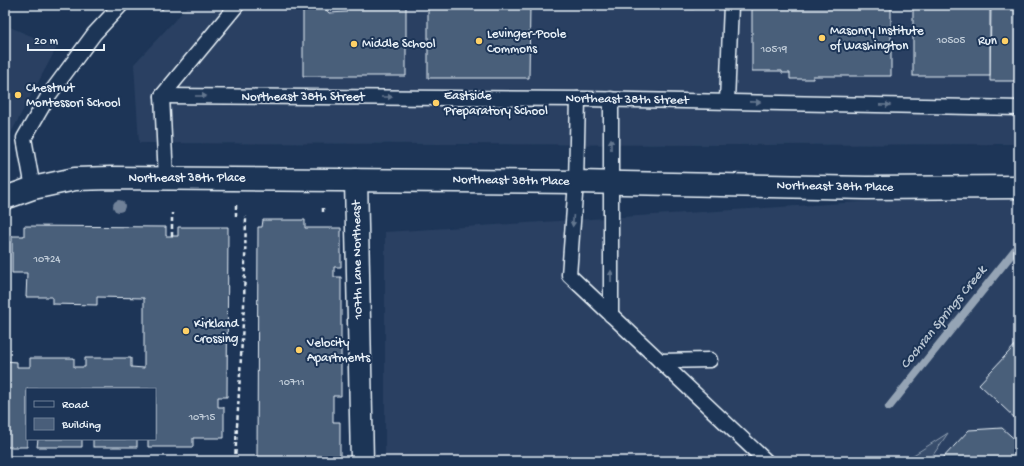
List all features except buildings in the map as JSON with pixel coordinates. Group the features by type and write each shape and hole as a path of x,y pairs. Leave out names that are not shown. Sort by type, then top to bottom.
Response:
{"street":[{"name":"Northeast 38th Place","path":"5,198 33,188 75,179 111,178 576,182 866,188 1019,188"},
{"name":"107th Lane Northeast","path":"356,180 362,461"}],"lane":[{"path":"33,188 24,138 48,95 94,34 121,5"},
{"path":"166,178 162,96 237,5"},
{"path":"727,101 732,5"},
{"name":"Northeast 38th Street","path":"162,96 611,99 1019,108"},
{"path":"578,99 576,182 569,275 766,461"},
{"path":"611,99 611,315"},
{"path":"660,361 710,360"}],"path":[{"path":"236,203 236,216"},
{"path":"172,213 172,236"},
{"path":"235,461 244,305 246,216"}],"shaded area":[{"name":"Eastside Preparatory School","path":"189,5 1019,5 1019,144 733,145 139,143 134,64"},
{"name":"Chestnut Montessori School","path":"5,25 57,47 5,144"},
{"path":"1019,192 1019,461 385,461 385,232"},
{"path":"948,433 929,461 904,461"}],"waterway":[{"name":"Cochran Springs Creek","path":"889,407 1019,245"}],"place":[{"name":"Masonry Institute of Washington","path":"822,38"},
{"name":"Levinger-Poole Commons","path":"479,41"},
{"name":"Run","path":"1005,41"},
{"name":"Middle School","path":"354,44"},
{"name":"Chestnut Montessori School","path":"18,95"},
{"name":"Eastside Preparatory School","path":"436,103"},
{"name":"Kirkland Crossing","path":"186,331"},
{"name":"Velocity Apartments","path":"299,350"}]}
